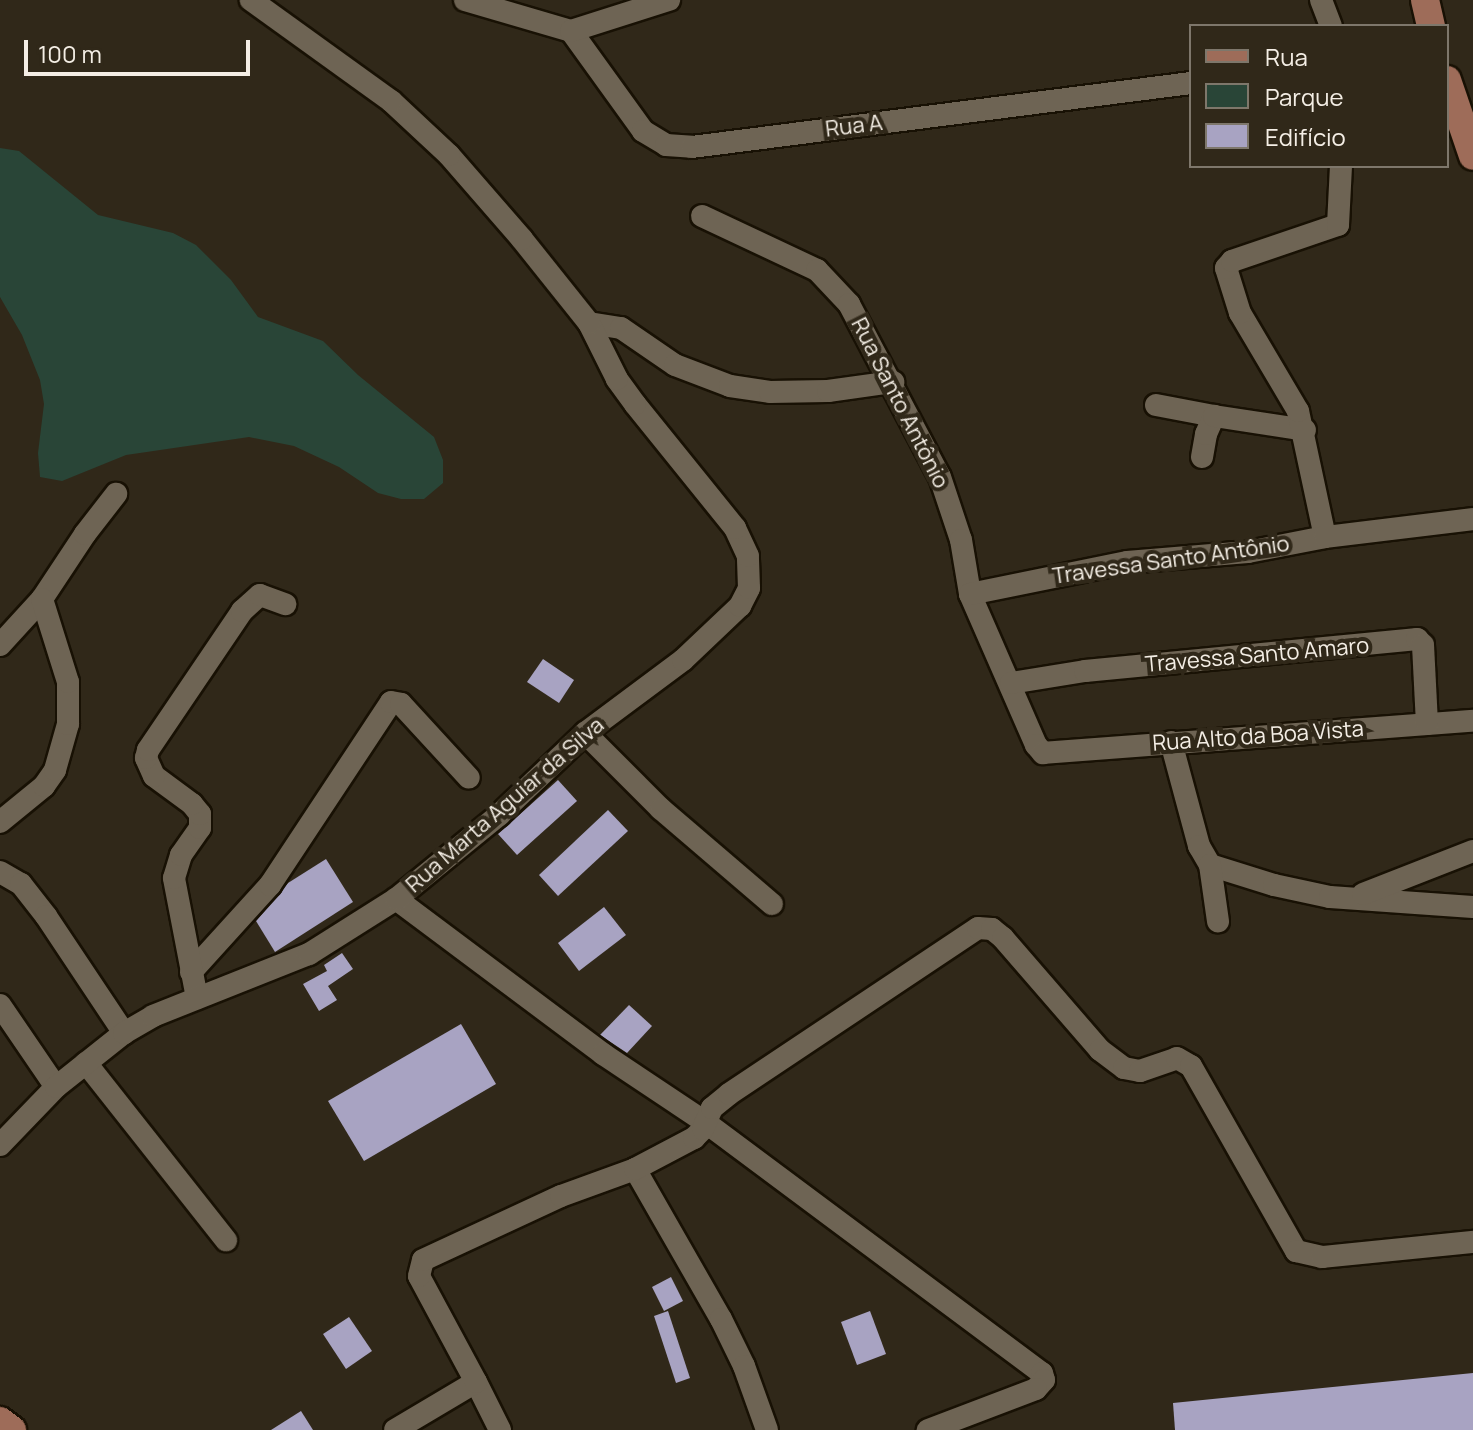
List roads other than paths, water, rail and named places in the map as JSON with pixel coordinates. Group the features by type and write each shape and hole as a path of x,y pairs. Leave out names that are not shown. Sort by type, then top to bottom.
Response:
{"main road":[{"path":"1425,0 1431,24"},
{"path":"1449,89 1462,144"},
{"path":"0,1421 12,1430"}],"street":[{"path":"251,0 391,101 449,155 589,323 621,328 675,365 730,386 770,392 828,391 893,382"},
{"path":"465,0 571,31 669,0"},
{"path":"1321,0 1330,24"},
{"name":"Rua A","path":"571,31 643,131 666,145 692,147 1189,83"},
{"path":"1325,537 1305,430 1293,400 1240,313 1226,268 1232,261 1338,225 1341,168"},
{"name":"Rua Santo Antônio","path":"702,216 791,257 828,279 849,304 893,382 947,494 961,540 970,594 1036,745 1043,753"},
{"name":"Rua Marta Aguiar da Silva","path":"0,1145 56,1087 124,1033 197,998 309,954 396,899 499,815 585,733 693,651 740,606 749,588 748,556 735,528 626,392 589,323"},
{"path":"1156,405 1305,430"},
{"path":"1202,457 1206,434 1214,416"},
{"path":"0,645 42,599 116,494"},
{"name":"Travessa Santo Antônio","path":"970,594 1127,562 1248,552 1325,537 1473,519"},
{"path":"197,998 174,878 181,855 201,821 196,807 154,776 146,758 148,750 242,611 260,595 285,604"},
{"path":"0,822 44,786 55,770 68,724 68,682 42,599"},
{"name":"Travessa Santo Amaro","path":"1011,683 1085,671 1417,639 1423,645 1427,724"},
{"path":"191,972 270,885 391,702 401,704 469,778"},
{"name":"Rua Alto da Boa Vista","path":"1043,753 1473,721"},
{"path":"585,733 661,809 772,904"},
{"path":"1171,742 1206,859 1218,921"},
{"path":"1354,898 1473,851"},
{"path":"1206,859 1274,885 1354,898 1473,907"},
{"path":"0,872 21,884 46,916 124,1033"},
{"path":"396,899 603,1054 705,1122 1042,1373 1044,1380 1036,1389 928,1430"},
{"path":"500,1430 419,1276 423,1260 561,1196 635,1169 694,1138 712,1108 750,1078 970,931 984,927 1003,938 1100,1050 1116,1062 1131,1071 1177,1058 1191,1066 1296,1251 1322,1257 1473,1242"},
{"path":"0,1005 56,1087"},
{"path":"86,1063 226,1240"},
{"path":"635,1169 727,1331 757,1396 767,1430"},
{"path":"395,1430 476,1382"}]}
